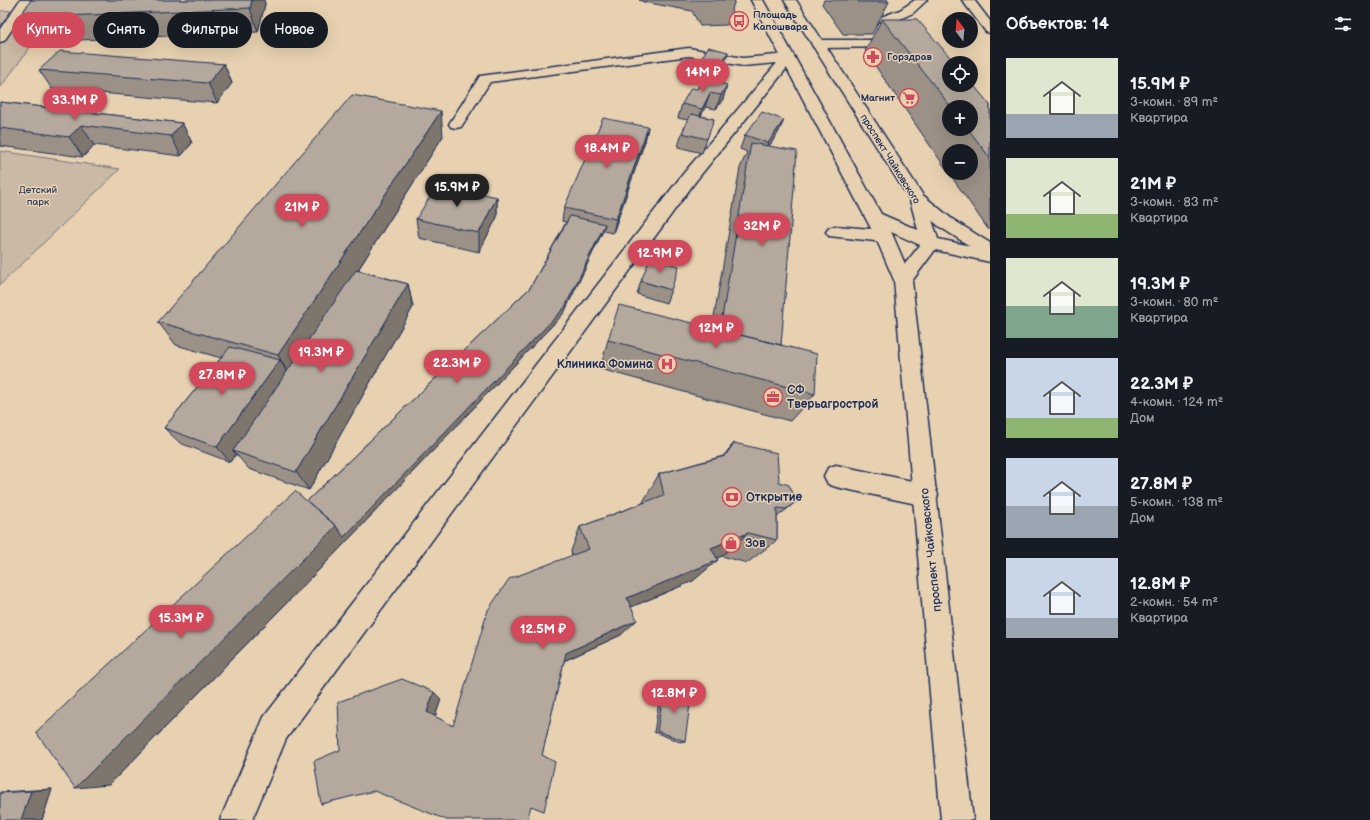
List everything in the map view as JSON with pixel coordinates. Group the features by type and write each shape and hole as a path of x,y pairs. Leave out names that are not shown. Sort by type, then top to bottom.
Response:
{"main road":[{"path":"0,38 26,0"},
{"path":"818,44 905,46 885,20 912,9 921,0"},
{"path":"968,0 990,30"},
{"name":"проспект Чайковского","path":"756,1 875,218 903,280 926,495 957,820"},
{"name":"проспект Чайковского","path":"791,1 918,200 930,243"},
{"path":"456,124 485,79 689,52 743,62 788,58"},
{"path":"236,820 275,728 689,178 788,58"},
{"path":"918,200 951,227 990,251"},
{"path":"875,218 930,243 990,256"},
{"path":"835,232 884,236"},
{"path":"903,280 930,243"},
{"path":"836,476 926,495"}],"green space":[{"path":"57,8 54,12 12,12 12,48 30,48 0,88 0,11"},
{"name":"Детский парк","path":"0,151 120,169 0,285"}],"building":[{"path":"31,0 252,0 250,8 158,12 93,12 93,15 85,15 85,12 23,12"},
{"path":"857,0 887,0 889,2 859,2"},
{"path":"882,19 917,19 949,56 942,56 942,92 978,92 978,90 990,105 990,158 973,136 978,136 978,100 946,100"},
{"path":"708,47 728,52 720,66 700,61"},
{"path":"60,51 224,64 208,83 39,70"},
{"path":"702,79 727,85 721,95 710,93 702,109 682,104 691,88 697,89"},
{"path":"352,95 441,111 278,355 158,322"},
{"path":"0,102 182,123 171,136 81,125 69,137 0,128"},
{"path":"762,112 784,120 768,143 745,135"},
{"path":"691,114 714,119 707,139 682,133"},
{"path":"603,118 648,127 616,219 564,208"},
{"path":"751,143 797,151 781,345 720,330"},
{"path":"438,184 497,197 479,233 416,219"},
{"path":"570,216 605,224 565,307 344,537 336,526 307,501 530,288"},
{"path":"650,258 679,266 671,290 641,281"},
{"path":"356,270 408,284 296,472 233,451"},
{"path":"619,305 817,354 815,394 608,340"},
{"path":"230,347 280,360 217,447 164,428"},
{"path":"734,443 777,453 779,482 789,485 797,501 786,509 777,508 777,540 748,533 711,548 718,560 627,598 637,620 566,653 542,755 555,762 544,811 531,806 527,820 447,820 374,791 321,804 314,761 340,750 338,702 402,679 434,692 427,712 453,726 488,610 509,579 589,549 580,527 664,495 659,474 725,456"},
{"path":"295,491 336,526 75,788 36,732"},
{"path":"664,688 691,697 685,741 657,731"},
{"path":"31,791 21,820 0,820 0,793"}],"place":[{"name":"Площадь Капошвара","path":"739,21"},
{"name":"Горздрав","path":"873,57"},
{"name":"Магнит","path":"909,98"},
{"name":"Клиника Фомина","path":"667,364"},
{"name":"СФ Тверьагрострой","path":"773,397"},
{"name":"Открытие","path":"732,497"},
{"name":"Зов","path":"731,543"}]}
